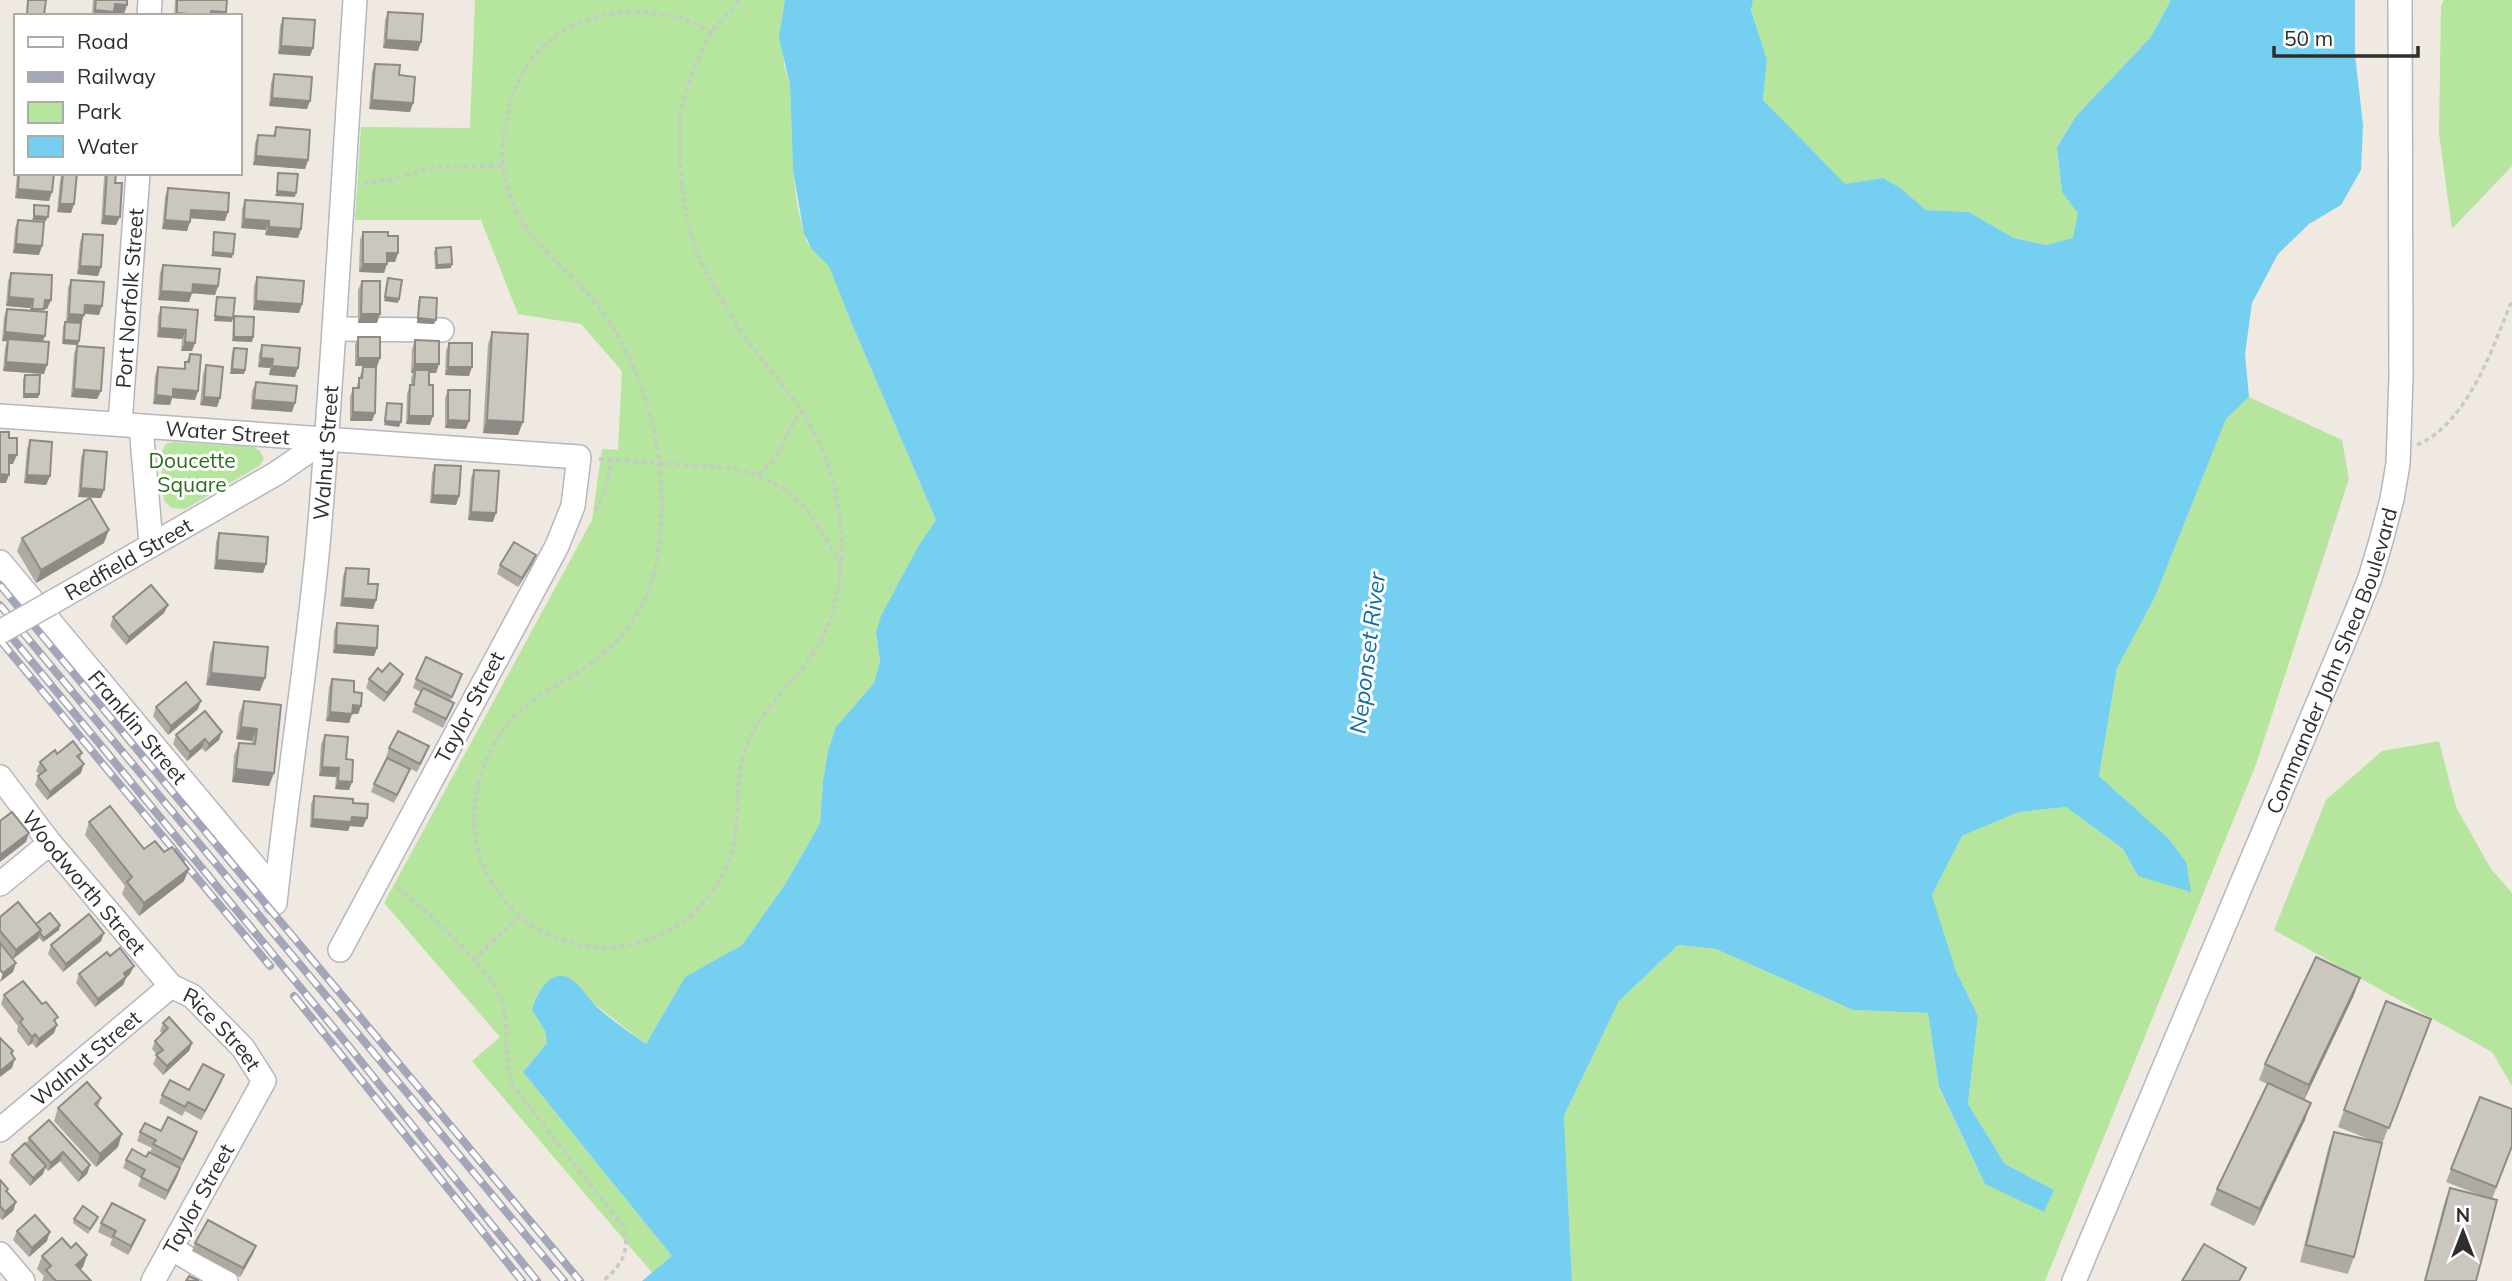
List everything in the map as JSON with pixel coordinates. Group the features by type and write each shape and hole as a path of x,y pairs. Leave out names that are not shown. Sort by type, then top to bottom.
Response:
{"street":[{"name":"Walnut Street","path":"276,897 319,536 355,0"},
{"name":"Commander John Shea Boulevard","path":"2074,1281 2370,578 2392,499 2399,452 2401,377 2400,0"},
{"name":"Port Norfolk Street","path":"138,175 130,425 151,544"},
{"path":"335,329 442,330"},
{"name":"Water Street","path":"0,416 579,457"},
{"name":"Redfield Street","path":"0,632 277,473 326,439"},
{"name":"Taylor Street","path":"340,950 557,546 573,506 579,457"},
{"name":"Franklin Street","path":"0,562 276,897"},
{"name":"Woodworth Street","path":"0,777 50,843 171,986"},
{"path":"0,884 50,843"},
{"name":"Walnut Street","path":"0,1130 171,986"},
{"name":"Rice Street","path":"171,986 192,996 251,1059 264,1081"},
{"name":"Taylor Street","path":"153,1281 264,1081"},
{"path":"171,1248 226,1281"},
{"path":"0,1254 23,1281"}],"path":[{"path":"712,32 677,16 640,10 609,12 574,23 545,42 526,64 511,96 503,135 502,166 512,203 524,227 597,304 622,344 642,392 658,463 662,509 652,582 640,610 624,633 599,658 543,692 519,711 494,744 481,775 474,818 478,853 492,884 519,918 544,933 572,944 614,947 641,942 666,932 702,905 729,859 734,839 741,764 750,737 767,708 809,660 822,640 835,606 841,564 840,516 832,479 817,438 800,409 730,314 701,262 689,223 681,177 680,118 690,82 712,32 739,0"},
{"path":"359,183 377,183 435,167 502,166"},
{"path":"2399,452 2434,437 2450,422 2485,366 2512,300"},
{"path":"758,475 776,457 800,409"},
{"path":"612,460 732,468 758,475 786,490 807,509 841,564"},
{"path":"395,887 411,898 473,960 496,990 505,1013 506,1062 513,1086 624,1227 625,1255 613,1273 603,1281"},
{"path":"473,960 519,918"}],"green space":[{"path":"475,0 785,0 784,65 790,85 793,170 797,205 806,241 829,265 936,520 919,545 876,632 880,661 874,683 836,727 828,750 820,823 786,883 742,945 685,977 646,1044 555,977 543,987 535,1000 532,1010 545,1031 547,1043 523,1072 672,1256 654,1275 472,1061 500,1037 384,903 592,520 602,449 618,450 622,371 581,324 518,314 481,220 355,220 361,127 470,128"},
{"path":"1753,0 2171,0 2150,38 2076,116 2057,146 2062,192 2079,212 2074,238 2046,245 2014,238 1969,212 1926,210 1899,187 1883,178 1845,185 1763,100 1767,60 1751,9"},
{"path":"2444,0 2512,0 2512,166 2452,229 2439,133 2441,6"},
{"path":"2249,397 2342,440 2349,479 2255,767 2045,1281 1572,1281 1564,1116 1619,1001 1678,945 1716,949 1853,1010 1928,1013 1939,1088 1985,1184 2054,1190 2005,1164 1968,1104 1978,1016 1956,971 1932,895 1962,836 2019,812 2066,807 2123,849 2138,876 2186,862 2169,839 2099,776 2117,668 2155,597 2226,419"},
{"name":"Doucette Square","path":"173,442 254,447 264,459 259,466 185,509 172,508 164,501 161,453 166,444"},
{"path":"2439,741 2456,807 2491,869 2512,893 2512,1086 2492,1052 2274,930 2326,800 2382,751"}],"water":[{"name":"Neponset River","path":"785,0 1753,0 1751,10 1767,60 1763,100 1845,184 1883,178 1899,187 1926,210 1969,212 2014,238 2046,245 2073,238 2078,213 2062,192 2057,147 2076,116 2150,38 2171,0 2355,0 2355,55 2363,125 2361,170 2341,205 2309,224 2278,254 2252,303 2245,354 2249,397 2226,419 2155,597 2117,668 2099,776 2169,839 2186,862 2191,892 2138,876 2123,849 2066,807 2019,812 1962,836 1932,895 1956,971 1978,1016 1968,1104 2005,1164 2054,1190 2044,1212 1985,1184 1939,1087 1928,1013 1853,1010 1716,949 1678,945 1619,1001 1564,1116 1572,1281 642,1281 672,1256 523,1072 547,1043 545,1031 532,1010 534,1004 546,983 558,976 565,976 576,983 604,1013 646,1044 685,977 742,945 786,883 820,823 828,750 836,727 874,683 880,661 876,632 881,616 919,545 936,520 829,266 812,249 804,234 793,171 790,85 779,38"}],"building":[{"path":"28,0 46,0 44,14 27,14"},
{"path":"96,0 127,0 127,5 115,4 114,12 95,10"},
{"path":"177,0 227,0 226,12 177,13"},
{"path":"388,12 423,14 421,42 386,40"},
{"path":"283,18 315,20 313,48 281,46"},
{"path":"375,64 400,65 399,75 415,77 413,103 372,100"},
{"path":"274,74 312,77 310,101 272,98"},
{"path":"276,127 310,130 308,160 256,156 258,135 275,136"},
{"path":"278,173 298,174 296,193 277,191"},
{"path":"19,175 54,175 52,192 18,189"},
{"path":"63,175 77,175 74,204 60,204"},
{"path":"107,175 116,175 115,183 122,183 120,217 104,216"},
{"path":"168,188 229,193 228,212 191,210 190,222 165,220"},
{"path":"245,200 303,204 301,229 269,227 269,221 244,219"},
{"path":"34,205 49,206 48,217 34,216"},
{"path":"18,220 44,222 42,246 16,244"},
{"path":"214,232 235,234 233,254 213,252"},
{"path":"363,232 388,232 388,236 398,236 398,253 387,253 387,264 363,264"},
{"path":"83,234 103,235 101,267 80,266"},
{"path":"451,247 452,264 437,265 436,248"},
{"path":"163,265 220,269 218,286 193,284 192,293 161,291"},
{"path":"11,273 52,275 51,300 45,300 44,309 32,309 33,299 9,297"},
{"path":"257,277 304,281 302,304 256,301"},
{"path":"388,278 402,280 399,299 385,297"},
{"path":"71,280 104,282 102,306 85,305 84,315 69,314"},
{"path":"362,281 380,281 380,314 361,314"},
{"path":"217,297 235,298 233,318 215,316"},
{"path":"420,297 437,298 436,320 418,318"},
{"path":"161,307 198,310 195,343 185,342 186,330 160,328"},
{"path":"7,309 47,312 45,336 5,332"},
{"path":"234,316 254,317 253,337 234,337"},
{"path":"65,322 81,323 79,341 64,340"},
{"path":"492,332 528,334 523,422 487,420"},
{"path":"358,337 380,337 380,358 358,358"},
{"path":"8,339 49,342 47,365 6,362"},
{"path":"415,340 439,341 439,364 415,364"},
{"path":"449,343 472,343 472,367 448,367"},
{"path":"262,345 300,348 298,368 272,366 273,359 261,358"},
{"path":"77,346 104,348 101,391 74,389"},
{"path":"234,348 247,349 245,370 232,369"},
{"path":"190,354 201,355 198,391 173,389 173,397 156,395 158,367 185,369 185,362 189,362"},
{"path":"206,365 223,367 220,398 204,397"},
{"path":"363,367 376,367 375,413 353,412 353,388 359,388"},
{"path":"415,370 429,370 429,385 433,385 433,416 409,416 410,385 414,385"},
{"path":"25,375 40,375 39,394 24,394"},
{"path":"256,382 297,386 295,403 254,400"},
{"path":"448,390 470,390 469,421 448,420"},
{"path":"387,403 402,404 401,422 385,421"},
{"path":"0,432 9,432 9,438 17,438 17,455 9,455 9,475 0,474"},
{"path":"30,440 52,442 50,476 27,475"},
{"path":"84,450 107,452 104,490 81,488"},
{"path":"435,465 461,466 459,496 433,495"},
{"path":"474,470 499,471 496,513 471,512"},
{"path":"90,498 109,530 41,570 22,538"},
{"path":"219,533 268,537 266,564 217,560"},
{"path":"514,542 536,555 522,578 500,565"},
{"path":"346,568 369,569 368,584 378,584 376,600 343,598"},
{"path":"151,585 168,605 129,637 113,617"},
{"path":"337,623 378,626 377,648 336,645"},
{"path":"214,642 268,647 265,678 211,673"},
{"path":"426,657 462,674 452,697 416,679"},
{"path":"390,663 403,674 387,693 369,679 378,668 382,672"},
{"path":"332,679 354,681 354,692 362,693 361,706 353,705 352,714 330,712"},
{"path":"186,682 201,701 171,726 156,707"},
{"path":"423,688 454,703 446,719 415,704"},
{"path":"244,701 281,705 274,773 236,769 239,743 255,744 257,729 241,727"},
{"path":"205,711 222,732 209,744 205,739 190,752 176,735"},
{"path":"398,731 429,746 420,764 389,748"},
{"path":"325,735 348,737 346,759 353,760 352,782 338,781 339,768 322,767"},
{"path":"73,741 82,753 77,756 84,764 50,792 38,776 46,770 40,762 55,750 57,754"},
{"path":"387,758 410,769 397,795 374,784"},
{"path":"314,796 353,799 353,803 368,804 367,818 352,817 351,822 313,819"},
{"path":"110,806 144,849 155,841 164,852 172,847 189,869 144,903 127,882 132,877 89,822"},
{"path":"12,812 29,833 0,855 0,821"},
{"path":"18,902 41,930 16,950 0,931 0,917"},
{"path":"50,913 60,925 44,938 36,924"},
{"path":"89,914 104,933 66,964 51,945"},
{"path":"0,943 16,963 3,973 0,970"},
{"path":"120,948 134,966 124,973 126,977 98,999 79,974 107,952 110,956"},
{"path":"2316,957 2360,978 2309,1085 2265,1064"},
{"path":"23,981 42,1004 46,1002 58,1017 54,1020 57,1025 39,1039 35,1034 32,1037 20,1022 23,1019 4,995"},
{"path":"2386,1001 2431,1019 2389,1128 2344,1110"},
{"path":"169,1017 192,1043 167,1066 156,1055 163,1050 155,1041 168,1028 163,1023"},
{"path":"0,1038 13,1051 11,1053 15,1059 0,1071"},
{"path":"203,1064 224,1075 205,1111 188,1102 185,1107 162,1095 170,1080 189,1090"},
{"path":"87,1082 101,1098 95,1104 122,1134 100,1154 58,1108"},
{"path":"2268,1083 2311,1103 2260,1209 2217,1189"},
{"path":"2480,1097 2512,1109 2512,1146 2496,1187 2451,1169"},
{"path":"168,1117 197,1132 183,1160 153,1144 156,1140 140,1132 145,1123 161,1131"},
{"path":"49,1120 90,1165 82,1173 63,1152 51,1163 29,1138"},
{"path":"2334,1132 2382,1143 2354,1257 2306,1245"},
{"path":"25,1143 46,1166 33,1178 12,1155"},
{"path":"132,1149 146,1157 149,1152 180,1168 168,1191 141,1177 145,1170 126,1160"},
{"path":"0,1180 16,1202 5,1212 0,1206"},
{"path":"2450,1188 2497,1200 2476,1281 2425,1281"},
{"path":"112,1203 145,1220 131,1246 113,1236 116,1231 101,1223"},
{"path":"83,1206 98,1217 90,1229 74,1219"},
{"path":"35,1215 50,1232 32,1248 17,1231"},
{"path":"208,1220 256,1246 243,1268 195,1243"},
{"path":"62,1238 71,1248 76,1243 87,1255 76,1265 91,1281 56,1281 46,1270 51,1266 42,1256"},
{"path":"2204,1244 2246,1268 2239,1281 2182,1281"},
{"path":"189,1276 199,1281 186,1281"}],"railway":[{"path":"0,585 580,1281"},
{"path":"0,605 564,1281"},
{"path":"0,623 347,1044 537,1281"},
{"path":"0,640 270,966"},
{"path":"294,996 522,1281"}]}
